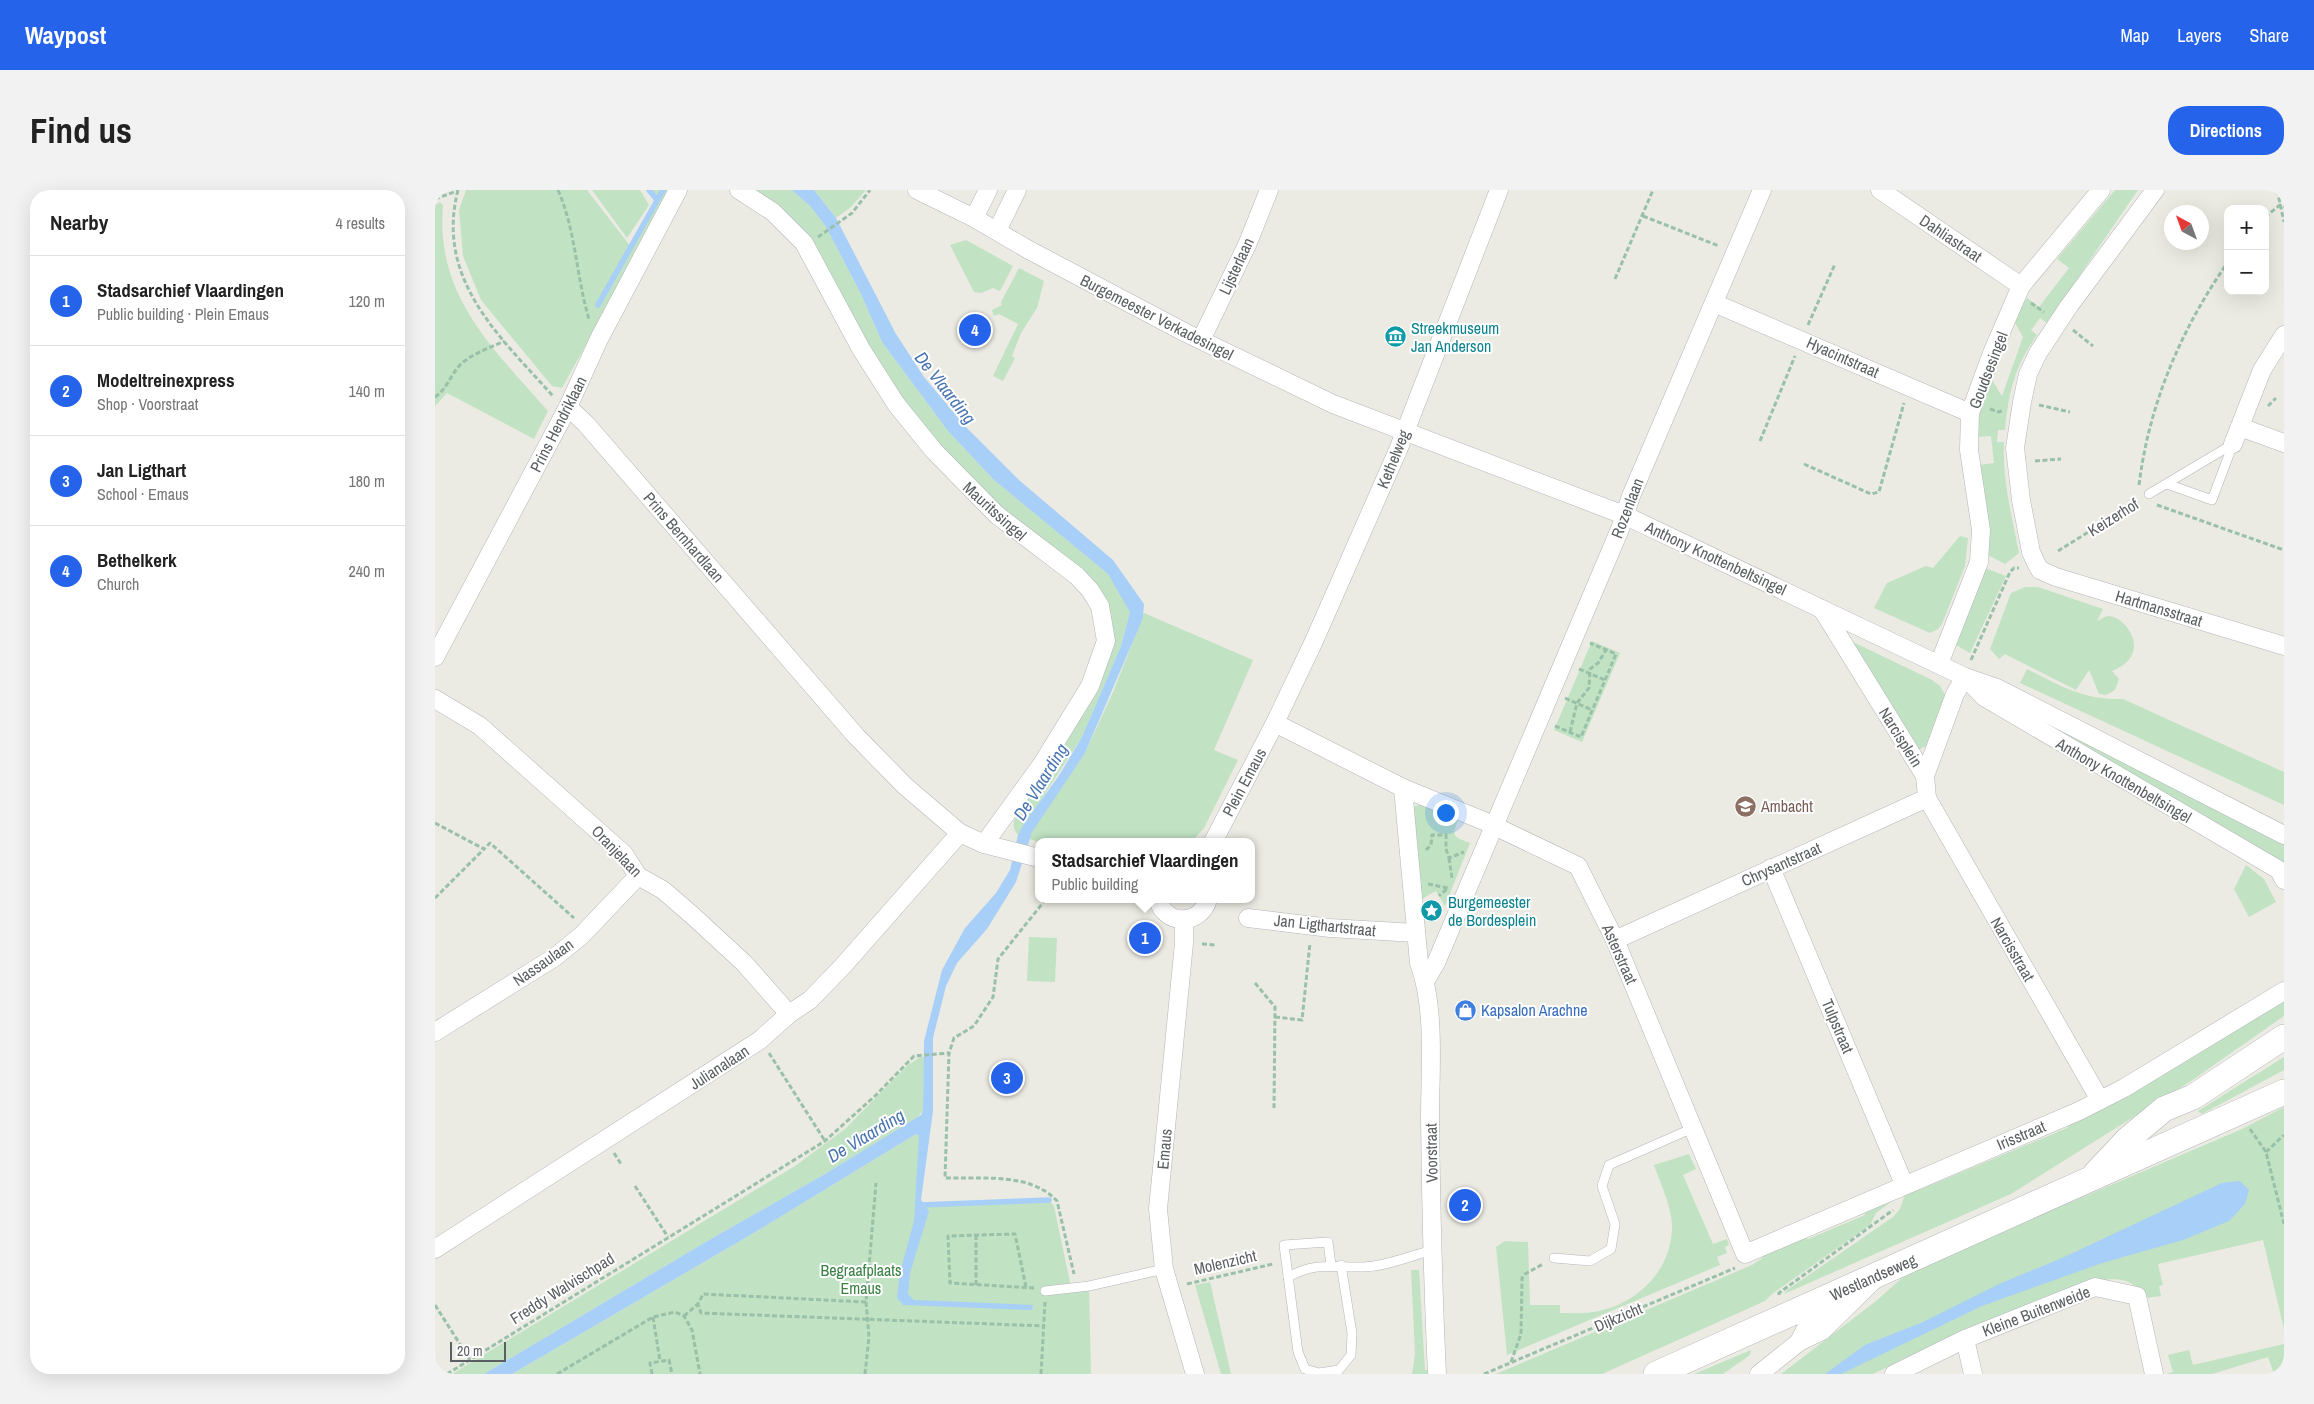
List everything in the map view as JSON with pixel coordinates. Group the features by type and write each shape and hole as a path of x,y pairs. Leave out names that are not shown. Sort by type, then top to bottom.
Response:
{"main road":[{"name":"Westlandseweg","path":"2089,1180 2128,1139 2164,1109 2193,1097 2284,1037"},
{"name":"Westlandseweg","path":"1656,1374 2284,1092"},
{"name":"Westlandseweg","path":"2143,1156 2193,1097"}],"street":[{"name":"Prins Hendriklaan","path":"435,657 568,407 599,339 678,190"},
{"name":"Mauritssingel","path":"739,190 773,212 804,243 845,322 874,370 896,404 944,463 997,515 1077,576 1101,606 1106,641 1090,686 1051,749 984,844"},
{"name":"Burgemeester Verkadesingel","path":"917,190 974,218 1029,250 1201,340 1333,404 1404,432"},
{"path":"974,218 988,190"},
{"path":"997,231 1017,190"},
{"name":"Lijsterlaan","path":"1201,340 1247,245 1269,190"},
{"name":"Kethelweg","path":"1275,723 1314,641 1404,432 1499,190"},
{"name":"Rozenlaan","path":"1495,826 1631,496 1762,190"},
{"name":"Dahliastraat","path":"1880,190 2020,290"},
{"name":"Goudsesingel","path":"1939,664 1979,562 1981,530 1969,450 1972,408 1992,353 2020,290 2101,190"},
{"path":"2037,565 2031,552 2015,448 2022,402 2032,367 2060,322 2155,190"},
{"name":"Hyacintstraat","path":"1714,302 1908,386 1972,408"},
{"path":"2233,444 2262,370 2284,335"},
{"name":"Prins Bernhardlaan","path":"568,407 587,424 857,736 905,786 960,833 984,844"},
{"path":"2240,427 2284,443"},
{"name":"Anthony Knottenbeltsingel","path":"1404,432 1624,515 1965,677 1997,688 2284,835"},
{"name":"Hartmansstraat","path":"2037,565 2040,570 2056,577 2284,646"},
{"name":"Narcisplein","path":"1820,607 1925,776"},
{"name":"Anthony Knottenbeltsingel","path":"1965,677 1984,697 2279,870 2284,880"},
{"name":"Narcisplein","path":"1925,776 1955,694 1965,677"},
{"name":"Oranjelaan","path":"435,699 467,716 493,737 624,854 638,876 663,890 744,963 789,1014"},
{"path":"1275,723 1403,788 1495,826 1437,963 1426,980"},
{"name":"Plein Emaus","path":"1215,838 1275,723"},
{"path":"1925,776 1927,798"},
{"path":"1403,788 1417,936 1445,944"},
{"name":"Chrysantstraat","path":"1615,940 1927,798"},
{"name":"Narcisstraat","path":"1927,798 2100,1100"},
{"name":"Asterstraat","path":"1495,826 1579,866 1615,940 1745,1254"},
{"name":"Julianalaan","path":"435,1249 760,1040 789,1014 810,1000 842,967 960,833"},
{"path":"984,844 1035,857"},
{"name":"Tulpstraat","path":"1771,868 1904,1184"},
{"name":"Nassaulaan","path":"435,1032 555,957 587,930 638,876"},
{"path":"1160,903 1163,911 1169,916 1184,920 1197,916 1207,903"},
{"name":"Jan Ligthartstraat","path":"1248,918 1417,936"},
{"name":"Emaus","path":"1184,920 1183,952 1158,1209 1164,1269 1195,1374"},
{"name":"Voorstraat","path":"1417,936 1419,963 1426,980 1429,1026 1432,1250 1437,1374"},
{"name":"Irisstraat","path":"1745,1254 2100,1100 2124,1088 2284,991"},
{"path":"1759,1374 1799,1342 1821,1331 1853,1303 1880,1274"},
{"name":"Kleine Buitenweide","path":"1894,1374 1965,1339 2095,1287 2137,1296 2155,1374"},
{"path":"1799,1342 1810,1320 1834,1294"},
{"path":"1965,1339 1973,1374"}],"lane":[{"name":"Keizerhof","path":"2146,497 2233,444"},
{"path":"2167,484 2212,500 2233,444"},
{"path":"1554,1258 1590,1261 1611,1250 1615,1224 1602,1186 1609,1165 1693,1128"},
{"path":"1331,1265 1328,1242 1284,1246 1298,1352 1305,1370 1319,1373 1339,1370 1351,1355 1352,1333 1341,1265"},
{"path":"1288,1278 1303,1269 1331,1265 1365,1267 1432,1250"},
{"path":"1045,1290 1077,1287 1164,1269"}],"path":[{"path":"557,190 564,203 574,240 588,317 599,339"},
{"path":"814,240 842,222 852,213 870,190"},
{"path":"1615,278 1653,190"},
{"path":"2277,190 2284,222"},
{"path":"435,200 458,191 453,227 457,263 475,304 504,341 554,397 568,407"},
{"path":"2280,205 2284,207"},
{"path":"2269,214 2280,205"},
{"path":"1643,216 1724,248"},
{"path":"1760,441 1835,264"},
{"path":"2136,502 2147,437 2163,385 2196,312 2224,268"},
{"path":"2020,290 2093,346"},
{"path":"435,396 441,392 461,364 471,356 504,341"},
{"path":"1804,464 1871,494 1879,492 1908,386"},
{"path":"1972,408 1999,412 2022,402 2070,412"},
{"path":"2017,462 2061,459"},
{"path":"2146,497 2284,550"},
{"name":"Keizerhof","path":"2058,551 2146,497"},
{"path":"1965,677 2011,572 2014,568 2037,565"},
{"path":"1552,725 1581,737 1616,654 1587,642"},
{"path":"1570,732 1577,704 1589,688 1589,674 1606,650"},
{"path":"1576,668 1605,680"},
{"path":"1563,698 1592,710"},
{"path":"435,823 483,850"},
{"path":"1423,853 1431,845 1432,835 1446,834 1446,849 1452,878 1448,888 1439,896"},
{"path":"435,898 490,843 587,930"},
{"path":"1449,858 1471,849"},
{"path":"1424,883 1448,888"},
{"path":"1043,903 998,960 993,998 974,1026 954,1038 949,1053 945,1178 1014,1180 1049,1192 1057,1201 1077,1287"},
{"path":"1275,1017 1302,1020 1311,924"},
{"path":"1255,982 1275,1007 1274,1108"},
{"path":"760,1040 825,1141"},
{"name":"Freddy Walvischpad","path":"447,1374 825,1141 877,1095 904,1064 920,1054 949,1053"},
{"path":"2241,1111 2247,1125 2266,1152 2284,1222"},
{"path":"2266,1152 2284,1135"},
{"path":"865,1374 869,1337 866,1302 876,1183"},
{"path":"1779,1301 1779,1293 1889,1215 1899,1203 1904,1184"},
{"path":"635,1186 668,1237"},
{"path":"1026,1287 1015,1234 949,1236 950,1283 1026,1287 1045,1290 1045,1326 1041,1374"},
{"path":"976,1235 976,1285"},
{"name":"Dijkzicht","path":"1484,1374 1739,1266 1745,1254"},
{"path":"1510,1362 1521,1334 1522,1278 1525,1274 1554,1258"},
{"name":"Molenzicht","path":"1169,1288 1253,1268 1286,1264"},
{"path":"683,1316 698,1304 703,1294 866,1302"},
{"path":"698,1304 701,1313 1045,1326"},
{"path":"435,1305 470,1360"},
{"path":"557,1374 653,1317 675,1312 683,1316 692,1330 700,1374"},
{"path":"653,1317 660,1361"},
{"path":"652,1374 651,1363 669,1360 672,1374"}],"green space":[{"path":"466,190 587,190 631,247 657,201 649,190 672,190 562,388 552,386 481,300 463,256 459,210"},
{"path":"592,190 640,190 649,205 627,238"},
{"path":"748,190 792,190 810,206 825,225 861,294 882,342 948,431 994,480 1108,574 1129,607 1130,612 1121,646 1082,737 1018,835 1014,829 1014,823 1019,811 1015,807 1076,720 1106,611 1008,518 908,413 838,296"},
{"path":"814,190 866,190 850,208 836,218"},
{"path":"2115,190 2138,190 2047,323 2040,318 2031,330 2037,335 2023,358 2014,380 2008,403 2005,430 1998,430 1997,442 2004,442 2006,484 2019,553 2005,564 1986,554 1990,538 1979,465 1994,463 1991,436 1977,437 1980,411 1992,380 2002,396 2023,337 2014,321 2027,298 2039,307 2069,268 2057,259"},
{"path":"440,202 443,205 443,237 448,267 458,294 488,342 548,411 534,439 447,393 435,406 435,205"},
{"path":"966,240 1013,266 1000,291 993,288 981,293 974,292 950,245"},
{"path":"1019,268 1044,281 1037,308 1021,333 1012,356 1015,358 1003,381 993,376 1018,324 999,314 994,316 992,310 1002,305 1001,302"},
{"path":"1960,536 1968,538 1965,566 1942,624 1938,629 1930,633 1874,608 1887,583 1926,566 1933,568"},
{"path":"1982,567 2006,576 1970,653 1956,645 1952,636"},
{"path":"2025,587 2038,587 2103,609 2097,621 2110,616 2118,619 2125,625 2133,639 2133,652 2126,663 2112,671 2119,679 2115,690 2106,695 2099,694 2089,670 2076,690 2005,654 1999,659 1990,649 2011,593"},
{"path":"1144,613 1253,660 1214,750 1238,760 1204,828 1195,838 1035,838 1035,841 1029,839 1034,827 1085,753 1114,690"},
{"path":"1592,641 1620,653 1582,742 1554,730"},
{"path":"1851,641 1932,680 1940,686 1945,695 1926,746 1920,749 1915,748"},
{"path":"2027,669 2073,691 2096,697 2123,699 2284,772 2284,805 2020,683"},
{"path":"2033,712 2284,844 2284,865 2031,716"},
{"path":"1420,805 1458,820 1455,836 1470,843 1445,906 1436,891 1420,900 1413,809 1415,806"},
{"path":"2246,865 2264,879 2276,902 2249,917 2234,889"},
{"path":"1029,937 1057,938 1055,982 1027,981"},
{"path":"2284,997 2284,1016 2194,1079 2011,1194 1784,1294 1787,1290 1893,1217 1900,1209 1906,1191 1916,1186 1919,1190 2067,1128 2071,1118"},
{"path":"920,1057 924,1057 923,1110 918,1117 825,1174 704,1243 484,1374 452,1374 795,1166 845,1129 907,1066"},
{"path":"2284,1057 2284,1070 2202,1114 2198,1111"},
{"path":"2284,1107 2284,1329 2263,1240 2158,1264 2163,1285 2159,1286 2161,1296 2146,1298 2136,1287 2125,1281 2113,1279 2098,1281 1967,1328 1873,1374 1781,1374 1876,1301 1902,1278 1954,1252 2242,1129"},
{"name":"Begraafplaats Emaus","path":"916,1134 919,1136 920,1205 1049,1200 1054,1206 1071,1287 1089,1286 1091,1374 512,1374 752,1234"},
{"path":"1689,1154 1696,1169 1683,1175 1713,1244 1727,1239 1729,1245 1725,1247 1727,1253 1717,1257 1720,1265 1507,1355 1496,1247 1505,1241 1528,1242 1530,1305 1560,1305 1560,1313 1585,1313 1599,1311 1628,1300 1651,1281 1667,1255 1671,1240 1672,1224 1670,1209 1654,1165"},
{"path":"1896,1198 1876,1213 1870,1225 1772,1294 1765,1301 1602,1374 1496,1374 1752,1265 1761,1259 1772,1247 1799,1235 1808,1239 1865,1215 1863,1209"},
{"path":"1411,1270 1419,1270 1425,1370 1431,1370 1431,1374 1412,1374 1415,1354"},
{"path":"1210,1282 1231,1374 1221,1374 1195,1285"},
{"path":"2284,1344 2284,1374 2274,1374 2268,1357 2212,1374 2166,1374 2173,1372 2168,1355 2189,1350 2193,1365"},
{"path":"1751,1350 1750,1355 1723,1374 1694,1374"}],"water":[{"path":"792,190 814,190 836,218 896,334 924,377 965,426 1019,480 1113,560 1144,604 1140,625 1085,753 1032,832 1016,882 987,929 957,963 946,986 933,1038 933,1111 921,1200 929,1211 910,1273 908,1294 914,1300 1033,1305 1032,1310 903,1305 897,1298 900,1273 914,1221 919,1136 916,1134 752,1234 512,1374 484,1374 704,1243 825,1174 921,1115 923,1110 924,1041 942,970 965,928 996,893 1010,870 1018,835 1025,822 1058,777 1082,737 1121,646 1130,612 1108,574 994,480 948,431 882,342 861,294 825,225 810,206"},
{"path":"2240,1181 2249,1190 2245,1204 2229,1221 2183,1240 2102,1263 1982,1306 1841,1374 1825,1374 1865,1345 1923,1322 1999,1284 2062,1258 2222,1183"}],"waterway":[{"path":"649,190 657,200"},
{"path":"598,305 663,190"},
{"path":"920,1205 1049,1200"}],"place":[{"name":"Bethelkerk","path":"975,330"},
{"name":"Streekmuseum Jan Anderson","path":"1395,337"},
{"name":"Ambacht","path":"1745,806"},
{"name":"Burgemeester de Bordesplein","path":"1432,911"},
{"name":"Stadsarchief Vlaardingen","path":"1145,938"},
{"name":"Kapsalon Arachne","path":"1465,1010"},
{"name":"Jan Ligthart","path":"1007,1078"},
{"name":"Modeltreinexpress","path":"1465,1205"}],"water label":[{"name":"De Vlaarding","path":"945,388"},
{"name":"De Vlaarding","path":"1041,782"},
{"name":"De Vlaarding","path":"866,1136"}]}
